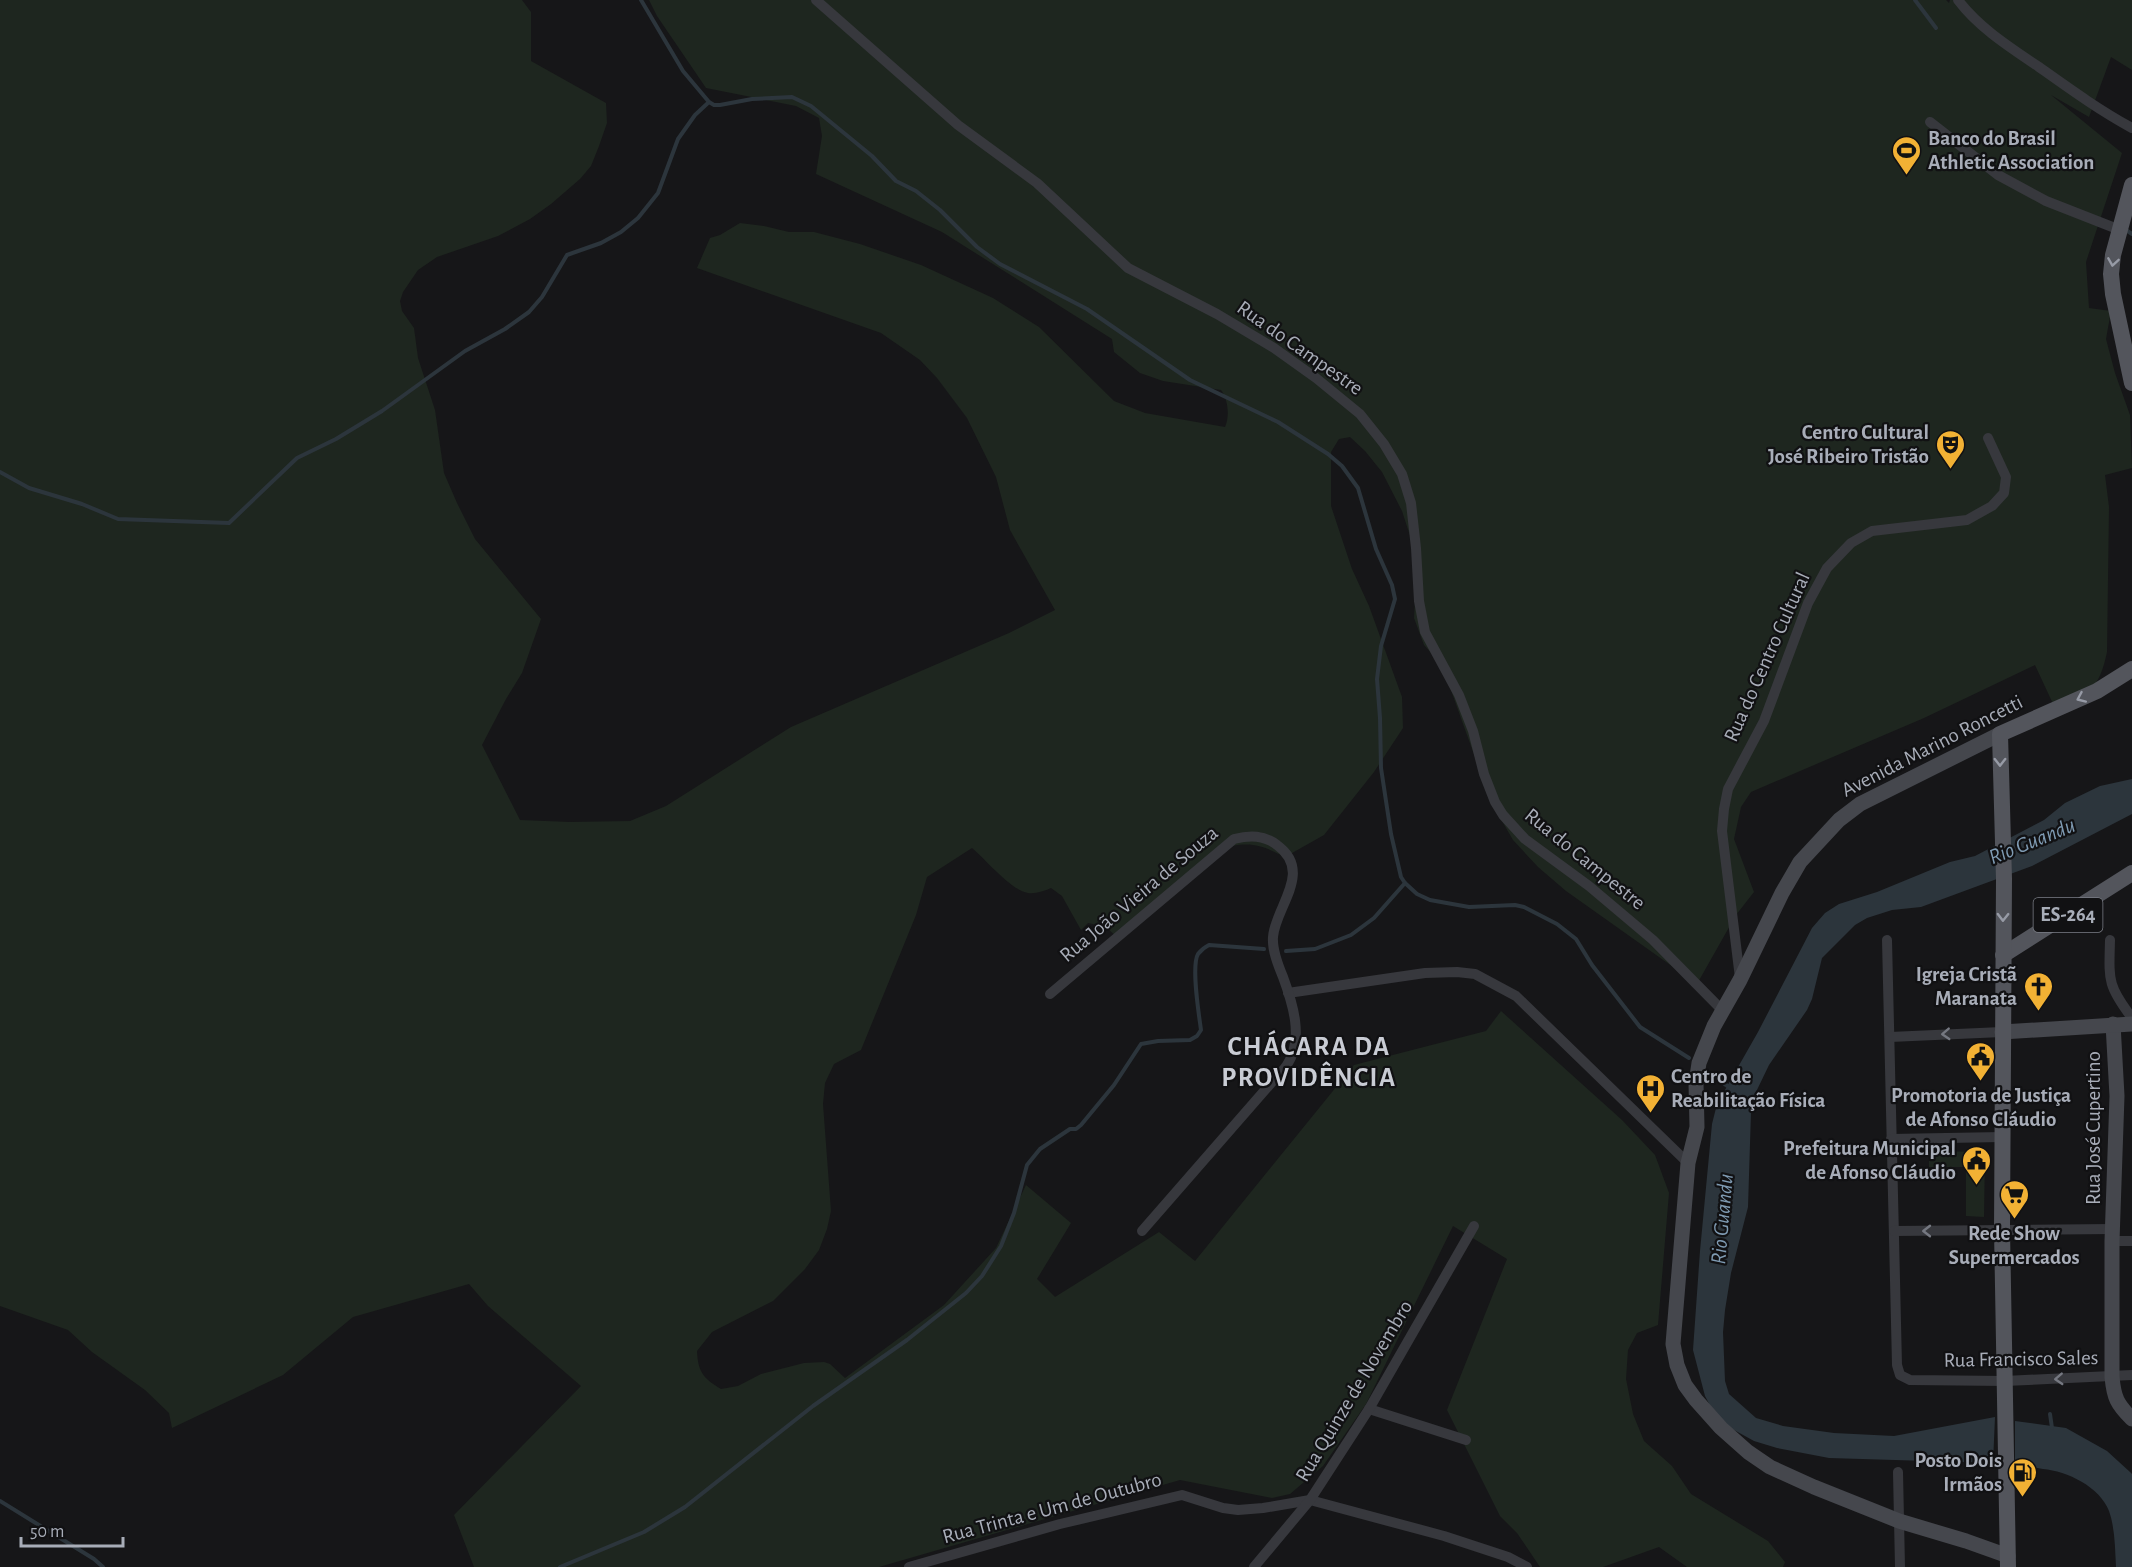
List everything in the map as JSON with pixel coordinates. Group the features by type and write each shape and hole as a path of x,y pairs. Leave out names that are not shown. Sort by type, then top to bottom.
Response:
{"main road":[{"path":"2132,185 2111,274 2113,294 2132,383"},
{"name":"Avenida Marino Roncetti","path":"2000,734 2097,691 2132,669"},
{"name":"ES-264","path":"2000,734 2004,879 2002,1230 2008,1562"},
{"name":"ES-264","path":"2003,955 2132,873"}],"street":[{"name":"Rua do Campestre","path":"816,0 958,125 1037,183 1128,268 1217,314 1274,348 1360,414 1384,444 1402,474 1411,503 1419,601 1425,632 1459,695 1495,802 1503,815 1525,838 1574,874 1653,940 1723,1011"},
{"path":"1958,0 1984,26 2016,51 2108,115 2132,128"},
{"path":"1930,122 1998,175 2046,201 2120,230"},
{"name":"Rua do Centro Cultural","path":"1740,980 1723,840 1724,809 1728,789 1764,721 1808,603 1827,568 1851,543 1872,531 1967,520 1992,506 2004,493 2006,477 1988,438"},
{"name":"Avenida Marino Roncetti","path":"2000,734 1860,804 1839,820 1800,862 1782,893 1723,1011 1700,1064 1696,1083 1697,1126 1688,1163 1673,1344 1677,1365 1685,1384 1720,1428 1770,1467 1899,1521 1966,1541 2008,1562"},
{"name":"Rua João Vieira de Souza","path":"1050,994 1234,839 1259,836 1280,847 1289,859 1294,871 1291,887 1273,938 1277,960 1288,993 1296,1038 1287,1065 1142,1230"},
{"path":"1887,939 1894,1231 2002,1230 2113,1235 2132,1241"},
{"path":"2110,940 2109,979 2114,992 2132,1018"},
{"path":"1288,993 1425,973 1457,972 1475,974 1490,980 1516,996 1688,1163"},
{"name":"Rua José Cupertino","path":"2113,1024 2117,1096 2112,1377 2115,1399 2132,1419"},
{"path":"1890,1037 2132,1024"},
{"path":"1891,1138 2002,1137"},
{"name":"Rua Quinze de Novembro","path":"1254,1567 1310,1500 1369,1409 1474,1226"},
{"name":"Rua Francisco Sales","path":"1894,1231 1897,1365 1900,1374 1910,1380 2005,1382 2132,1375"},
{"path":"1369,1409 1466,1440"},
{"path":"1898,1472 1900,1567"},
{"name":"Rua Trinta e Um de Outubro","path":"909,1567 933,1563 1060,1524 1176,1495 1192,1496 1216,1506 1238,1510 1310,1500"},
{"path":"1310,1500 1444,1536 1508,1557 1527,1567"}],"shaded area":[{"path":"0,0 522,0 531,12 531,61 606,103 607,123 591,166 580,179 530,219 498,236 437,257 418,270 403,292 400,301 402,311 414,328 418,358 435,410 444,473 457,503 475,539 541,619 522,673 482,745 520,820 570,822 630,821 666,806 791,727 1009,633 1055,610 1010,530 996,477 967,418 937,378 920,360 881,333 697,268 710,238 740,223 789,232 814,232 860,244 921,265 993,298 1039,327 1114,401 1145,413 1225,427 1228,413 1227,403 1221,390 1163,381 1140,373 1114,352 1112,339 942,232 816,174 822,136 819,118 796,106 706,88 657,16 649,0 1946,0 1949,3 1950,0 2132,0 2132,70 2111,57 2089,117 2051,95 2122,153 2086,262 2089,308 2111,311 2106,339 2130,415 2132,468 2105,475 2109,507 2107,652 2100,675 2091,688 2054,706 2035,665 1924,718 1751,792 1741,807 1734,839 1754,892 1736,915 1697,984 1566,891 1538,867 1513,840 1491,802 1442,665 1424,645 1414,618 1416,584 1413,545 1402,511 1382,472 1365,451 1350,437 1339,439 1331,452 1331,506 1352,569 1369,606 1402,697 1403,728 1374,772 1324,835 1285,857 1259,846 1232,846 1120,940 1106,927 1088,923 1081,930 1062,896 1051,888 1028,893 1014,887 972,848 927,877 916,915 861,1050 834,1064 825,1083 823,1104 831,1211 819,1250 805,1269 773,1301 712,1332 697,1351 703,1374 721,1389 738,1386 761,1374 804,1363 830,1364 845,1378 944,1305 996,1248 1026,1185 1071,1223 1037,1279 1055,1297 1159,1232 1195,1261 1354,1065 1486,1031 1501,1011 1622,1120 1655,1155 1669,1193 1658,1325 1637,1333 1628,1350 1626,1379 1633,1414 1644,1441 1672,1466 1691,1494 1768,1541 1785,1562 1783,1567 1687,1567 1659,1547 1603,1567 1540,1567 1517,1533 1500,1516 1447,1410 1507,1259 1453,1226 1366,1404 1323,1466 1290,1494 1272,1498 1180,1480 879,1567 474,1567 454,1515 581,1386 488,1306 469,1284 353,1317 283,1375 172,1428 169,1413 145,1390 92,1352 68,1330 0,1306"},
{"path":"1929,1151 1985,1152 1984,1217 1966,1216 1966,1167 1929,1167"}],"water":[{"name":"Rio Guandu","path":"2132,779 2132,814 2032,866 1921,907 1892,910 1867,918 1855,925 1822,958 1807,1010 1769,1065 1756,1092 1751,1112 1748,1207 1731,1273 1723,1332 1725,1381 1729,1394 1756,1418 1783,1426 1834,1433 1894,1436 1995,1417 1993,1463 1829,1458 1754,1441 1725,1425 1715,1415 1705,1396 1693,1350 1712,1124 1717,1104 1758,1032 1812,928 1825,913 1839,904 1877,892 1950,862 1975,856 2044,820 2065,803 2100,786"},
{"path":"2015,1421 2066,1428 2107,1451 2132,1474 2132,1567 2116,1567 2114,1531 2109,1511 2105,1502 2090,1488 2072,1477 2052,1470 2015,1468"}],"waterway":[{"path":"641,0 683,71 709,102 720,105 752,99 792,97 811,106 872,156 896,181 916,191 940,210 977,247 1000,264 1087,309 1190,380 1278,422 1328,454 1342,466 1358,488 1376,549 1392,585 1395,599 1381,646 1377,679 1381,768 1391,834 1401,877 1417,894 1430,900 1469,907 1515,905 1524,907 1557,924 1576,939 1592,965 1640,1027 1689,1058"},
{"path":"1915,0 1936,28"},
{"path":"0,472 29,488 82,504 118,519 229,523 297,458 336,439 382,411 465,351 505,329 529,312 542,297 567,255 601,243 621,232 638,218 658,193 678,139 695,115 709,102"},
{"path":"2126,230 2132,234"},
{"path":"1286,951 1315,949 1351,935 1374,918 1405,883"},
{"path":"560,1567 644,1532 685,1507 813,1406 907,1340 966,1293 982,1276 1001,1246 1014,1213 1027,1165 1040,1149 1070,1129 1076,1129 1081,1125 1114,1085 1141,1044 1190,1040 1197,1036 1201,1030 1195,979 1198,954 1209,945 1264,949"},
{"path":"1709,1073 1729,1087"},
{"path":"2050,1414 2052,1428"},
{"path":"0,1501 94,1559 103,1567"}],"place":[{"name":"Banco do Brasil Athletic Association","path":"1907,176"},
{"name":"Centro Cultural José Ribeiro Tristão","path":"1950,470"},
{"name":"Igreja Cristã Maranata","path":"2038,1012"},
{"name":"Promotoria de Justiça de Afonso Cláudio","path":"1981,1082"},
{"name":"Centro de Reabilitação Física","path":"1650,1114"},
{"name":"Prefeitura Municipal de Afonso Cláudio","path":"1977,1186"},
{"name":"Rede Show Supermercados","path":"2014,1220"},
{"name":"Posto Dois Irmãos","path":"2023,1498"}],"district":[{"name":"CHÁCARA DA PROVIDÊNCIA","path":"1309,1062"}]}
